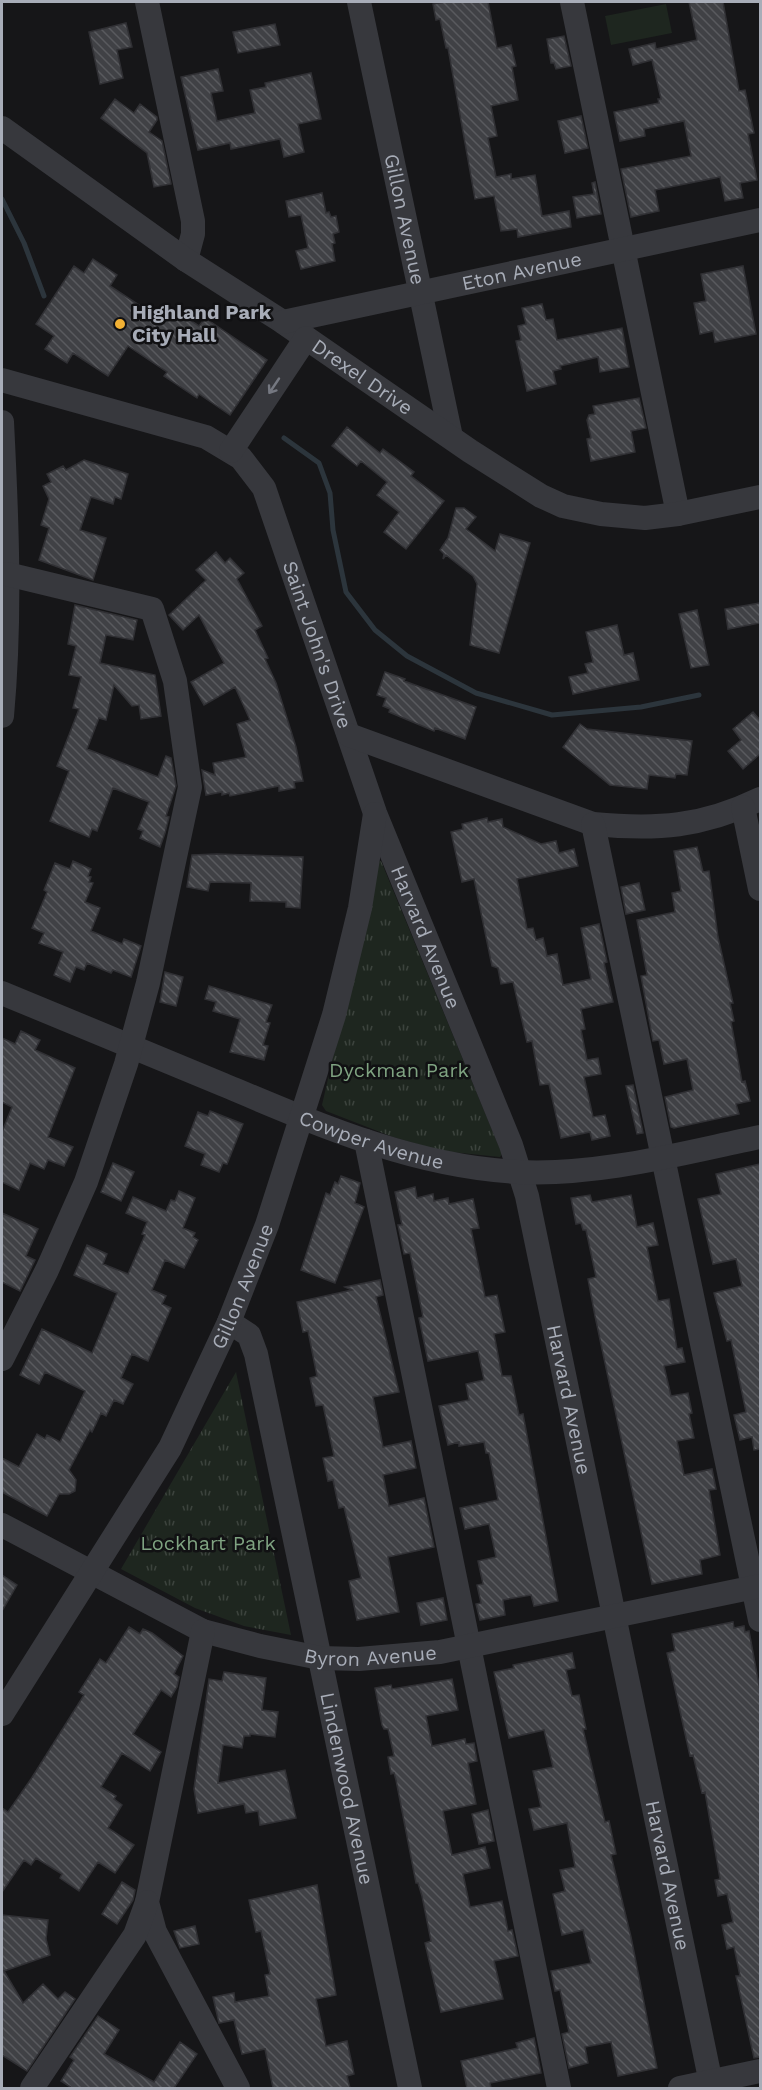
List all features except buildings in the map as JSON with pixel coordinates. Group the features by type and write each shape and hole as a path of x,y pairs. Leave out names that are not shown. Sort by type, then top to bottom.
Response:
{"street":[{"path":"147,2 193,221 193,234 186,260"},
{"name":"Gillon Avenue","path":"359,2 451,437"},
{"path":"572,2 678,514"},
{"name":"Drexel Drive","path":"2,128 186,260 283,322 515,480 563,506 601,514 645,518 678,514 760,497"},
{"name":"Eton Avenue","path":"283,322 760,220"},
{"path":"231,451 306,338"},
{"name":"Saint John's Drive","path":"2,380 206,437 231,451 253,471 264,488 349,735 593,824 636,829 670,827 752,803"},
{"path":"2,422 8,642 2,717"},
{"path":"2,1359 47,1270 86,1182 131,1047 148,983 190,787 176,681 152,609 7,574"},
{"name":"Harvard Avenue","path":"349,735 375,813 520,1172 711,2085"},
{"path":"752,803 760,889"},
{"name":"Gillon Avenue","path":"2,1714 170,1448 229,1322 267,1225 334,1015 357,918 375,813"},
{"path":"593,824 757,1587 760,1620"},
{"name":"Cowper Avenue","path":"2,993 302,1117 429,1161 520,1172 579,1171 760,1137"},
{"path":"366,1141 559,2088"},
{"name":"Lindenwood Avenue","path":"229,1322 249,1335 256,1354 410,2088"},
{"name":"Byron Avenue","path":"2,1525 203,1631 320,1658 359,1659 469,1647 757,1587"},
{"path":"32,2088 135,1935 147,1902 203,1631"},
{"path":"147,1902 155,1932 238,2088"},
{"path":"680,2088 711,2085 760,2072"}],"green space":[{"path":"666,4 672,33 611,45 605,16"},
{"name":"Dyckman Park","path":"381,861 502,1154 500,1157 442,1151 393,1137 326,1111 322,1105 378,862"},
{"name":"Lockhart Park","path":"236,1372 291,1635 244,1626 195,1608 121,1569"}],"waterway":[{"path":"2,199 24,243 44,296"},
{"path":"284,438 319,463 330,493 333,530 346,592 375,630 407,656 476,693 552,715 641,707 699,695"}],"place":[{"name":"Highland Park City Hall","path":"120,324"}]}
